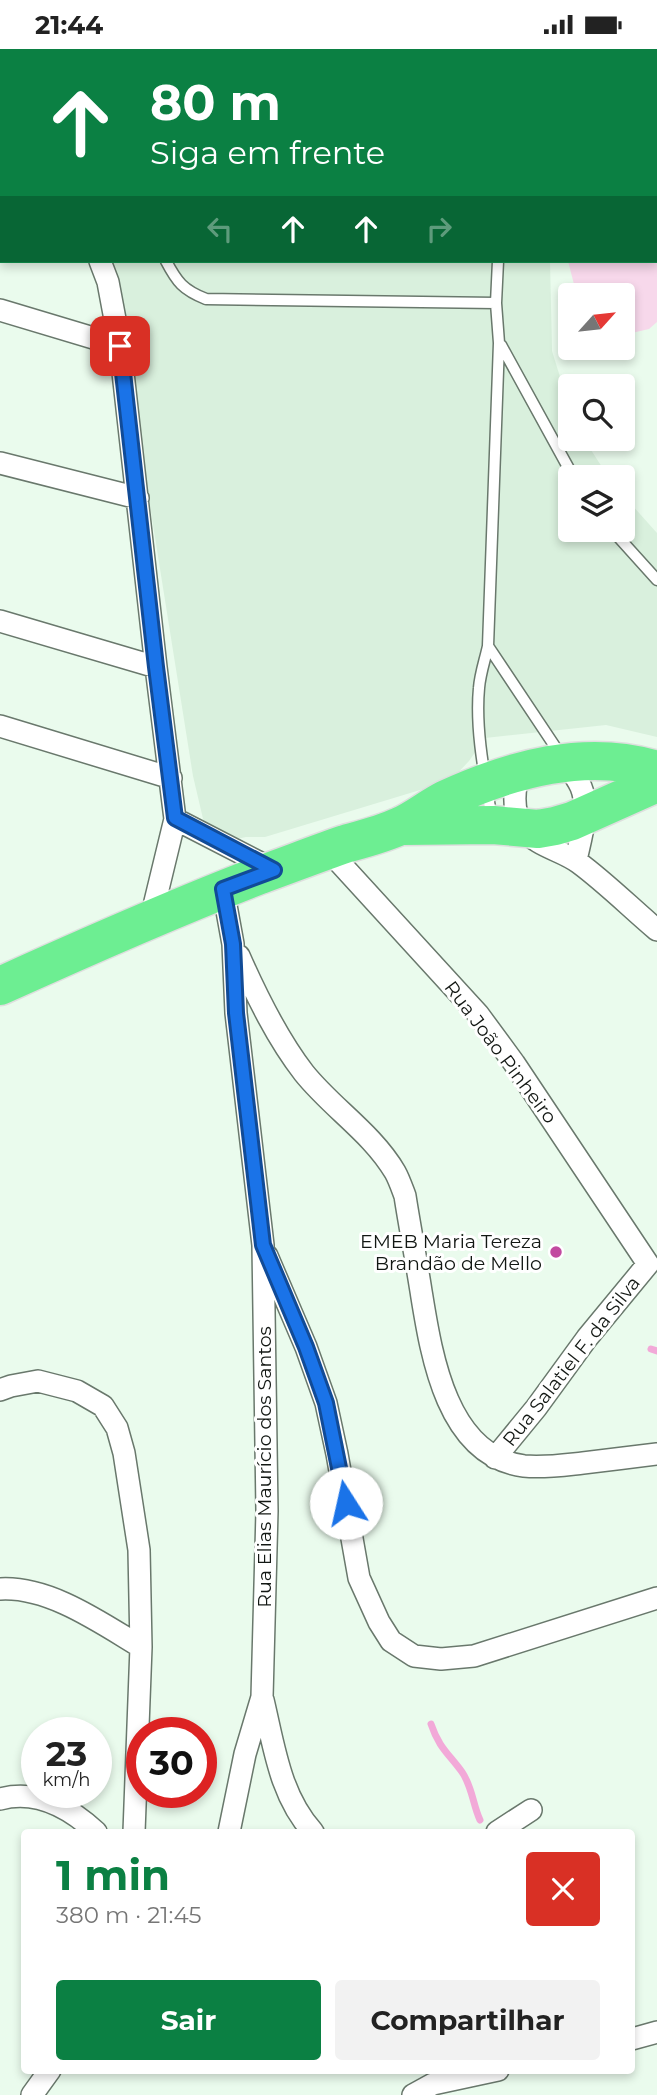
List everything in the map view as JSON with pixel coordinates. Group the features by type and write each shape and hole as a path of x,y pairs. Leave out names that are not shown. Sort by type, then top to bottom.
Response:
{"highway":[{"path":"0,986 150,918 328,850 401,826 447,799 502,778 545,765 600,760 639,764 657,770"},
{"path":"401,826 538,829 584,816 657,783"}],"street":[{"path":"101,263 108,282 120,346 175,818 150,918"},
{"path":"0,310 120,346"},
{"path":"0,463 138,498"},
{"path":"0,621 156,667"},
{"path":"0,726 170,778"},
{"path":"565,762 581,788 584,816 576,860"},
{"path":"502,778 514,790 516,808 508,827 576,860 657,930"},
{"path":"175,818 274,870"},
{"name":"Rua João Pinheiro","path":"328,850 478,1014 652,1262"},
{"name":"Rua Elias Maurício dos Santos","path":"223,889 233,944 236,1013 263,1245 267,1511 262,1697 245,1754 230,1829"},
{"path":"233,944 256,995 281,1040 305,1074 381,1151 396,1173 405,1196 430,1351 451,1406 476,1442 495,1458 524,1465 555,1466 657,1454"},
{"path":"263,1245 306,1347 326,1403 359,1578 391,1641 414,1656 441,1659 474,1656 657,1598"},
{"name":"Rua Salatiel F. da Silva","path":"495,1458 536,1408 587,1338 652,1262"},
{"path":"0,1390 38,1381 77,1391 103,1406 117,1427 124,1453 139,1550 141,1647 134,1829"},
{"path":"0,1589 13,1588 71,1606 141,1647"},
{"path":"262,1697 287,1793 301,1819 310,1829"},
{"path":"0,1799 33,1797 58,1804 93,1829"},
{"path":"502,1829 531,1810"},
{"path":"635,2038 657,2032"},
{"path":"32,2095 47,2074"},
{"path":"412,2095 433,2084 479,2074"}],"lane":[{"path":"167,263 188,292 206,299 496,303"},
{"path":"498,263 496,303 499,343 488,646 479,687 478,708 502,778 508,827"},
{"path":"499,343 567,465"},
{"path":"623,542 657,580"},
{"path":"488,646 565,762"}],"shaded area":[{"path":"111,263 550,263 552,351 559,374 558,451 592,451 601,465 558,465 558,542 635,542 635,508 657,533 657,737 606,725 485,738 453,778 265,837 227,841 204,823 193,776"},
{"path":"569,263 657,263 657,322 649,329 635,332 635,283 574,283"}],"waterway":[{"path":"651,1349 657,1351"},
{"path":"431,1724 441,1745 465,1777 480,1820"}],"place":[{"name":"EMEB Maria Tereza Brandão de Mello","path":"556,1252"}],"route":[{"path":"120,346 175,818 274,870 223,889 233,944 236,1013 259,1216 263,1245 306,1347 326,1403 346,1503"}]}
